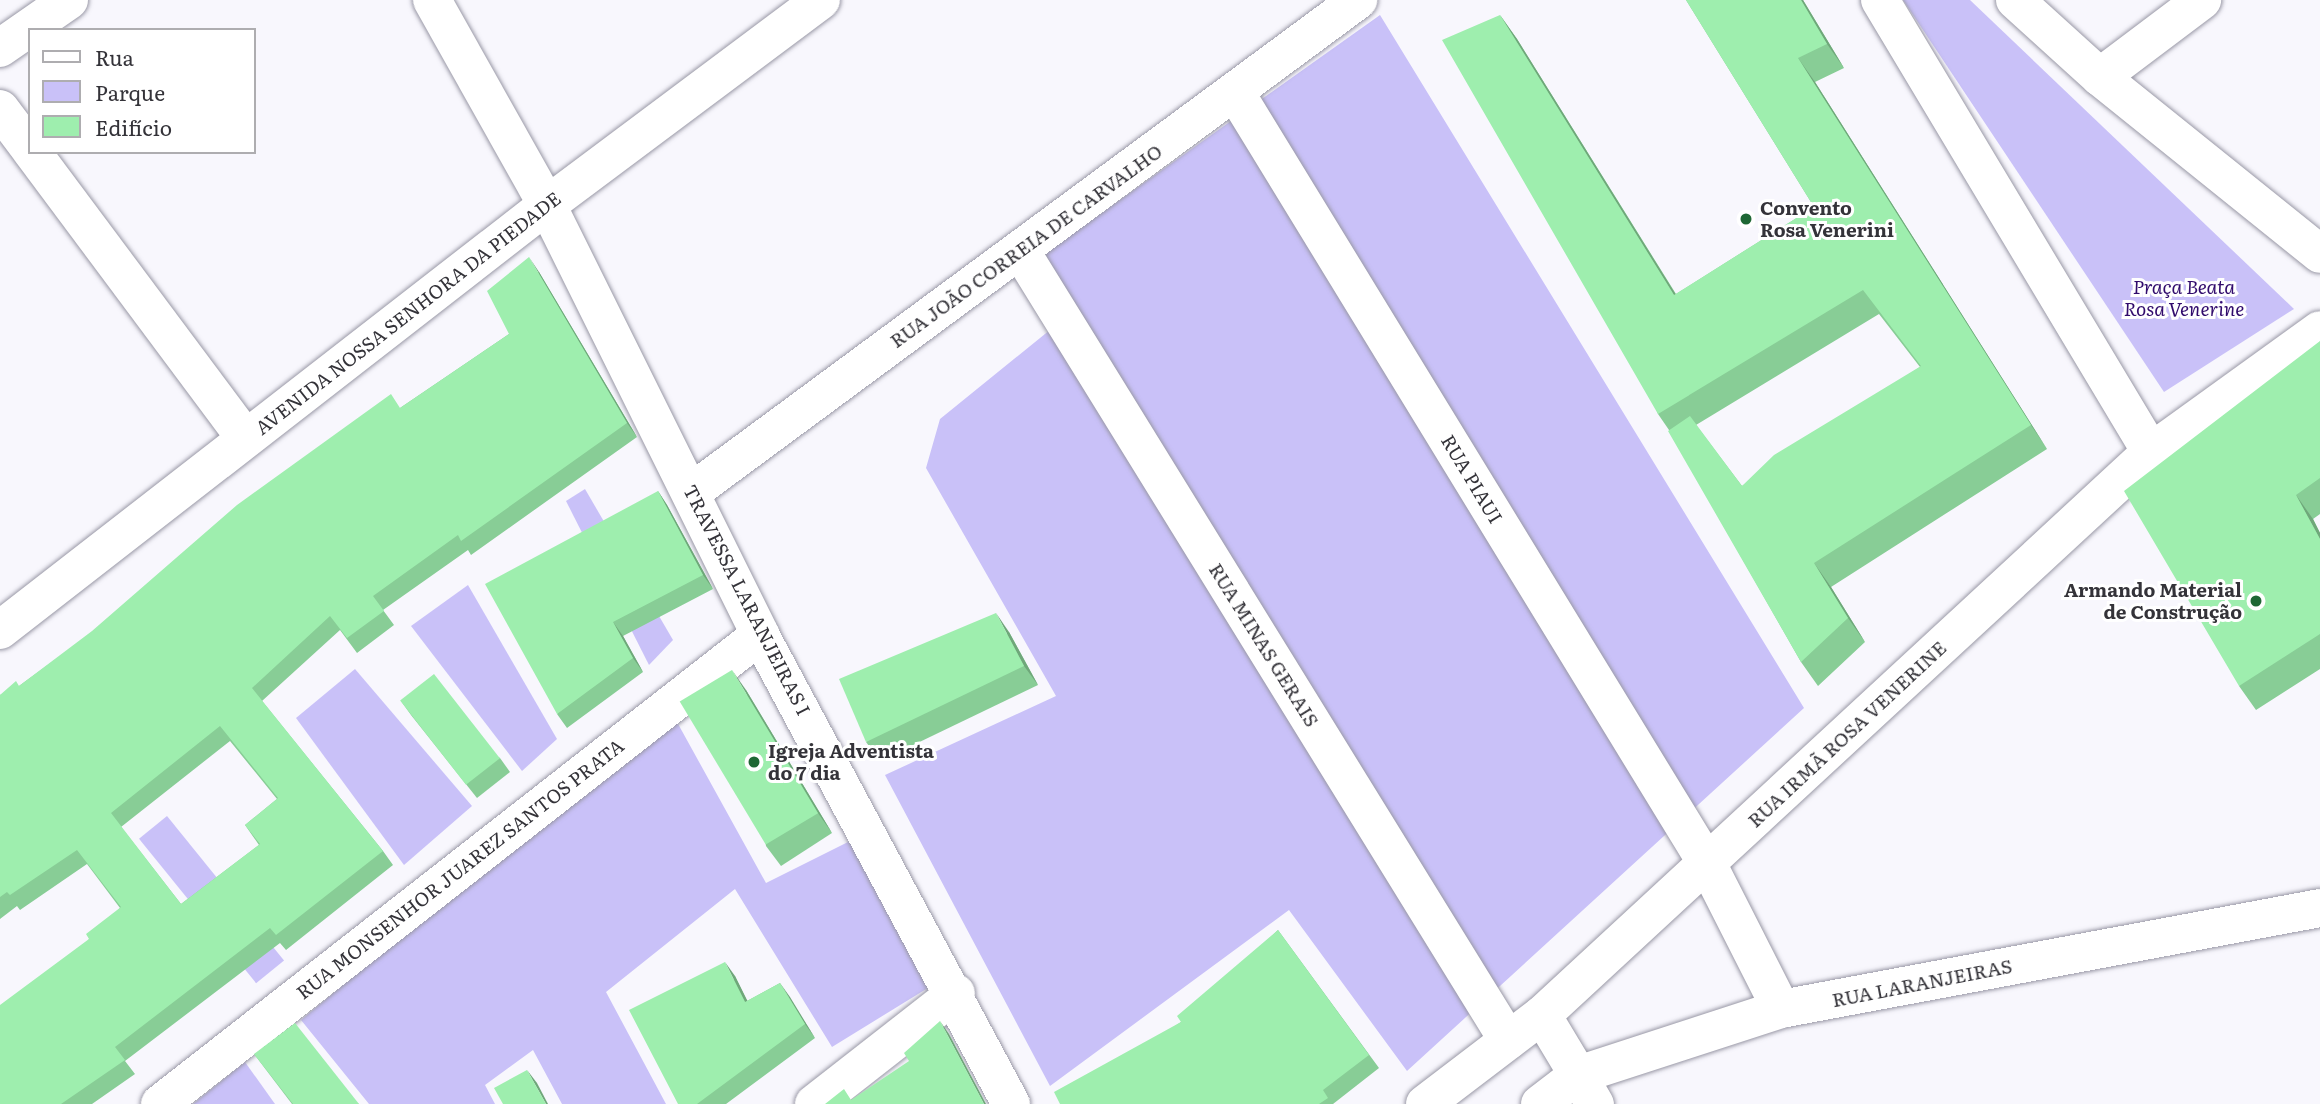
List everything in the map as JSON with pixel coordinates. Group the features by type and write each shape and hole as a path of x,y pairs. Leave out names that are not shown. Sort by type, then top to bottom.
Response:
{"street":[{"path":"29,28 69,0"},
{"name":"TRAVESSA LARANJEIRAS I","path":"432,0 547,205 692,491 760,635 956,993 1011,1104"},
{"name":"AVENIDA NOSSA SENHORA DA PIEDADE","path":"0,630 547,205 821,0"},
{"name":"RUA JOÃO CORREIA DE CARVALHO","path":"692,491 1358,0"},
{"path":"1880,0 2151,452 2320,330"},
{"path":"2015,0 2100,77 2320,254"},
{"path":"2100,77 2203,0"},
{"path":"0,48 28,29"},
{"name":"RUA PIAUI","path":"1235,92 1708,865 1781,1009"},
{"path":"0,109 28,147"},
{"path":"33,154 245,438"},
{"name":"RUA MINAS GERAIS","path":"1020,250 1508,1040"},
{"name":"RUA IRMÃ ROSA VENERINE","path":"1542,1015 1708,865 2151,452"},
{"name":"RUA MONSENHOR JUAREZ SANTOS PRATA","path":"160,1104 760,635"},
{"name":"RUA LARANJEIRAS","path":"1540,1104 1586,1089 1781,1009 2320,908"},
{"path":"814,1104 956,993"},
{"path":"1426,1104 1542,1015 1586,1089"}],"green space":[{"name":"Praça Beata Rosa Venerine","path":"1903,0 1970,0 2294,309 2164,392"},
{"path":"1380,15 1804,708 1407,1071 1289,910 1050,1086 885,775 1056,696 926,468 940,419 1077,308 1040,257"},
{"path":"585,489 673,640 649,665 566,501"},
{"path":"468,585 557,739 522,771 411,626"},
{"path":"355,669 472,806 404,865 296,718"},
{"path":"672,713 766,883 854,839 936,983 832,1047 735,889 606,992 666,1104 562,1104 533,1050 485,1085 495,1104 369,1104 301,1020"},
{"path":"167,816 284,961 256,983 139,839"},
{"path":"245,1062 275,1104 193,1104"}],"building":[{"path":"1686,0 1801,0 1827,44 1798,58 2031,425 1814,563 1848,618 1801,662 1668,431 1690,416 1742,486 1774,455 1921,366 1863,290 1658,414 1442,40 1500,15 1674,295 1814,207"},
{"path":"529,257 627,423 461,541 458,535 373,596 384,611 347,638 330,616 252,688 383,851 276,935 270,928 115,1047 125,1060 61,1104 0,1104 0,1005 89,939 86,934 121,907 77,850 10,895 7,892 0,897 0,695 16,681 19,686 92,631 237,505 391,394 400,408 509,334 487,291","holes":["220,726 278,798 245,825 260,844 181,904 111,813"]},
{"name":"Armando Material de Construção","path":"2320,341 2320,478 2296,495 2320,539 2320,634 2239,686 2124,491"},
{"path":"658,491 703,575 613,622 633,658 557,714 485,584"},
{"path":"996,613 1024,666 866,742 839,679"},
{"name":"Igreja Adventista do 7 dia","path":"732,670 818,813 766,845 680,701"},
{"path":"434,674 500,758 466,785 400,700"},
{"path":"1278,930 1369,1055 1323,1090 1328,1098 1319,1104 1060,1104 1054,1092 1181,1022 1177,1016"},
{"path":"725,962 745,1002 780,983 805,1024 697,1104 678,1104 629,1010"},
{"path":"940,1021 984,1104 825,1104 844,1089 851,1100 909,1061 904,1053"},
{"path":"295,1023 359,1104 293,1104 254,1054"},
{"path":"527,1070 546,1104 503,1104 494,1088"}],"place":[{"name":"Convento Rosa Venerini","path":"1746,219"},
{"name":"Armando Material de Construção","path":"2256,601"},
{"name":"Igreja Adventista do 7 dia","path":"754,762"}]}
